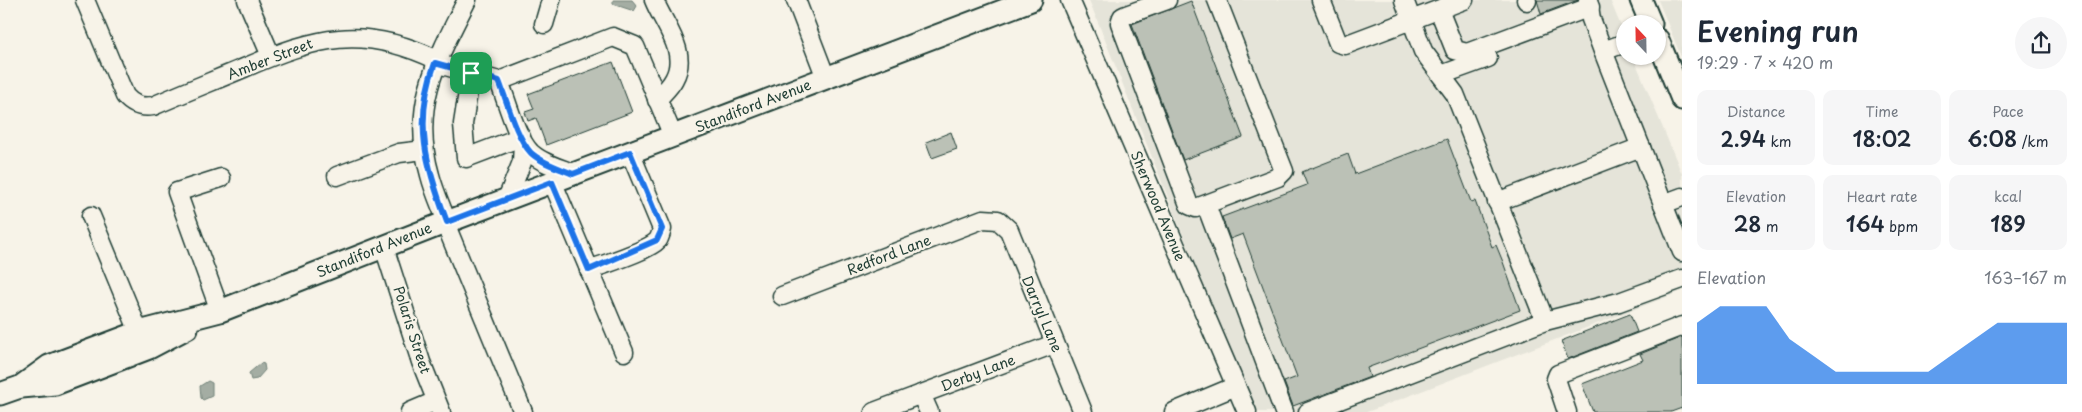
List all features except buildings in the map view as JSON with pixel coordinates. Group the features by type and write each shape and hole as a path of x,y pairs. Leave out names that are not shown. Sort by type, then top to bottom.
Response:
{"main road":[{"name":"Standiford Avenue","path":"0,394 20,387 49,366 139,332 220,311 446,222 826,78 997,6 1030,0"},
{"path":"1641,0 1647,15"},
{"path":"1666,60 1682,99"},
{"path":"20,387 55,384 148,348 220,311"}],"street":[{"name":"Amber Street","path":"85,0 125,96 136,105 153,106 271,56 320,40 365,38 415,49 436,61 499,81"},
{"path":"247,0 271,56"},
{"path":"467,0 436,61 424,108 424,150 430,175 446,222 523,412"},
{"path":"544,24 550,0"},
{"path":"654,0 671,32 680,65 674,80 657,100"},
{"path":"796,0 826,78"},
{"name":"Sherwood Avenue","path":"1070,0 1247,412"},
{"path":"1167,0 1126,15 1122,17 1120,23 1190,205 1196,208 1278,177 1284,171 1217,0"},
{"path":"1321,0 1338,43 1345,45 1464,0"},
{"path":"1404,0 1423,52 1455,94 1545,321"},
{"path":"1439,10 1456,50 1467,54 1590,8"},
{"path":"1441,75 1590,8"},
{"path":"1590,8 1603,51 1682,252"},
{"path":"573,174 532,154 522,140 499,81 613,37 635,46 673,136"},
{"path":"1603,51 1616,46"},
{"path":"471,73 463,124 466,158 522,140"},
{"path":"508,199 522,162 522,140"},
{"path":"1498,202 1640,147"},
{"path":"337,176 399,153 424,150"},
{"path":"589,270 648,247 661,235 662,229 630,152"},
{"path":"220,311 177,192 221,178"},
{"path":"552,182 624,352"},
{"path":"1663,204 1682,196"},
{"path":"1206,205 1284,412"},
{"path":"91,216 139,332"},
{"name":"Redford Lane","path":"782,296 983,219 998,220"},
{"name":"Darryl Lane","path":"998,220 1009,230 1083,412"},
{"name":"Polaris Street","path":"384,247 438,406"},
{"path":"1308,412 1545,321 1619,302 1682,279"},
{"path":"1566,412 1556,379 1558,374 1682,326"},
{"name":"Derby Lane","path":"874,412 1054,344"},
{"path":"1174,412 1236,386"},
{"path":"921,394 928,412"},
{"path":"410,412 438,406"}],"shaded area":[{"path":"613,0 632,0 637,6 634,11 613,4"},
{"path":"1089,0 1610,0 1616,15 1616,65 1637,65 1682,174 1682,291 1367,412 1254,412"},
{"path":"1658,0 1682,0 1682,59 1666,20 1666,15 1664,15"},
{"path":"261,363 264,364 265,370 257,379 251,380 249,373"},
{"path":"208,381 212,383 212,396 203,400 201,398 200,386"}],"route":[{"path":"435,63 471,73 499,81 524,143 532,154 556,167 573,174 630,152 662,229 661,235 657,240 648,247 589,270 552,182 447,222 424,152 424,108 427,88 435,63"}]}
